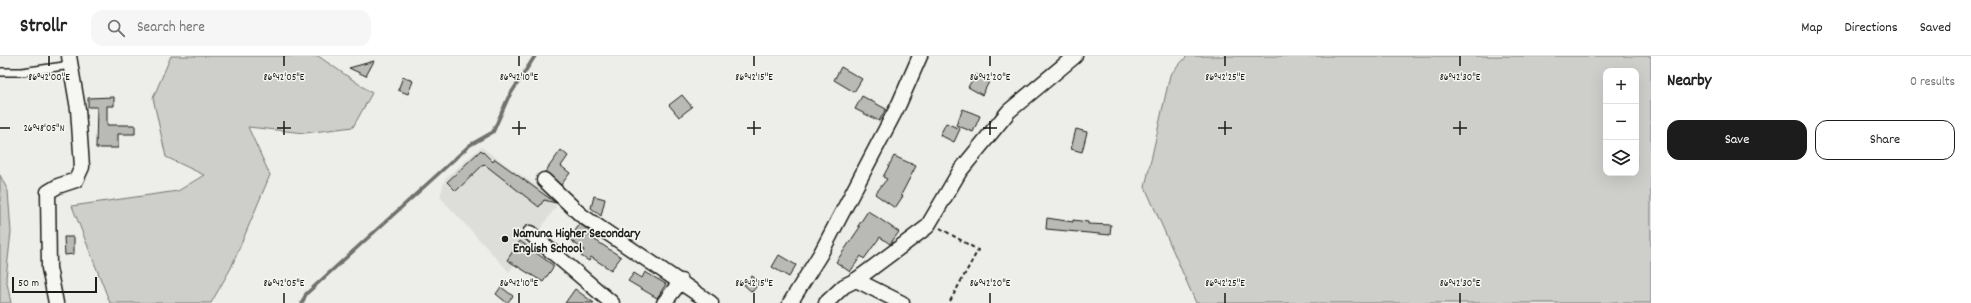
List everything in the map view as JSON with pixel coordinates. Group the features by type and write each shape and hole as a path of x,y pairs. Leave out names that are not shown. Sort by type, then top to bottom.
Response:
{"street":[{"path":"790,303 821,254 899,104 920,56"},
{"path":"826,303 844,286 856,280 927,227 960,171 1009,111 1075,56"},
{"path":"56,303 49,268 48,192 58,186 76,180 82,167 78,109 70,61"},
{"path":"544,180 580,215 681,281 711,303"},
{"path":"530,232 612,303"},
{"path":"856,280 902,303"},
{"path":"664,303 681,281"}],"lane":[{"path":"0,72 22,72 70,61"}],"path":[{"path":"930,222 978,250 949,303"}],"shaded area":[{"path":"171,56 318,56 372,93 353,127 305,133 248,127 270,175 231,268 211,303 110,303 72,206 178,191 204,175 166,157 153,98"},
{"path":"1187,56 1651,56 1651,303 1196,303 1145,187 1170,75"},
{"name":"Namuna Higher Secondary English School","path":"481,147 551,196 556,207 509,272 440,197 445,179"},
{"path":"0,175 8,191 11,232 6,278 11,303 0,303"}],"building":[{"path":"374,61 366,76 349,68"},
{"path":"841,67 862,79 854,92 834,80"},
{"path":"976,74 989,82 982,95 968,87"},
{"path":"403,77 413,81 408,94 398,90"},
{"path":"682,95 692,107 679,117 669,105"},
{"path":"862,96 886,109 879,121 855,109"},
{"path":"114,97 114,106 107,106 107,125 135,125 135,134 118,134 118,148 96,148 97,107 88,107 88,98"},
{"path":"963,109 980,116 973,132 956,125"},
{"path":"946,123 960,129 954,142 940,135"},
{"path":"1076,129 1087,132 1082,152 1071,149"},
{"path":"481,150 493,162 495,159 556,203 544,200 539,207 484,164 456,191 447,182"},
{"path":"561,150 568,156 561,166 570,173 561,185 545,172"},
{"path":"894,156 916,166 901,195 903,196 895,208 875,194 887,179 883,177"},
{"path":"594,196 605,199 601,216 591,208"},
{"path":"868,211 899,232 890,244 880,237 864,259 861,256 850,272 836,262 860,227 858,226"},
{"path":"1047,218 1073,222 1073,220 1088,222 1088,224 1111,225 1110,235 1046,229"},
{"path":"580,224 592,233 589,236 621,257 611,270 591,257 589,261 581,256 584,250 569,239"},
{"path":"64,237 74,237 74,254 65,255"},
{"path":"520,241 554,266 543,282 507,260"},
{"path":"779,255 796,265 789,277 772,267"},
{"path":"645,272 666,284 657,298 628,281 634,273 642,278"},
{"path":"752,276 760,282 752,292 744,285"},
{"path":"501,287 513,296 507,303 496,294"},
{"path":"575,289 594,303 565,303"}],"waterway":[{"path":"302,303 306,294 470,145 493,132 508,98 535,56"}],"place":[{"name":"Namuna Higher Secondary English School","path":"505,239"}]}
